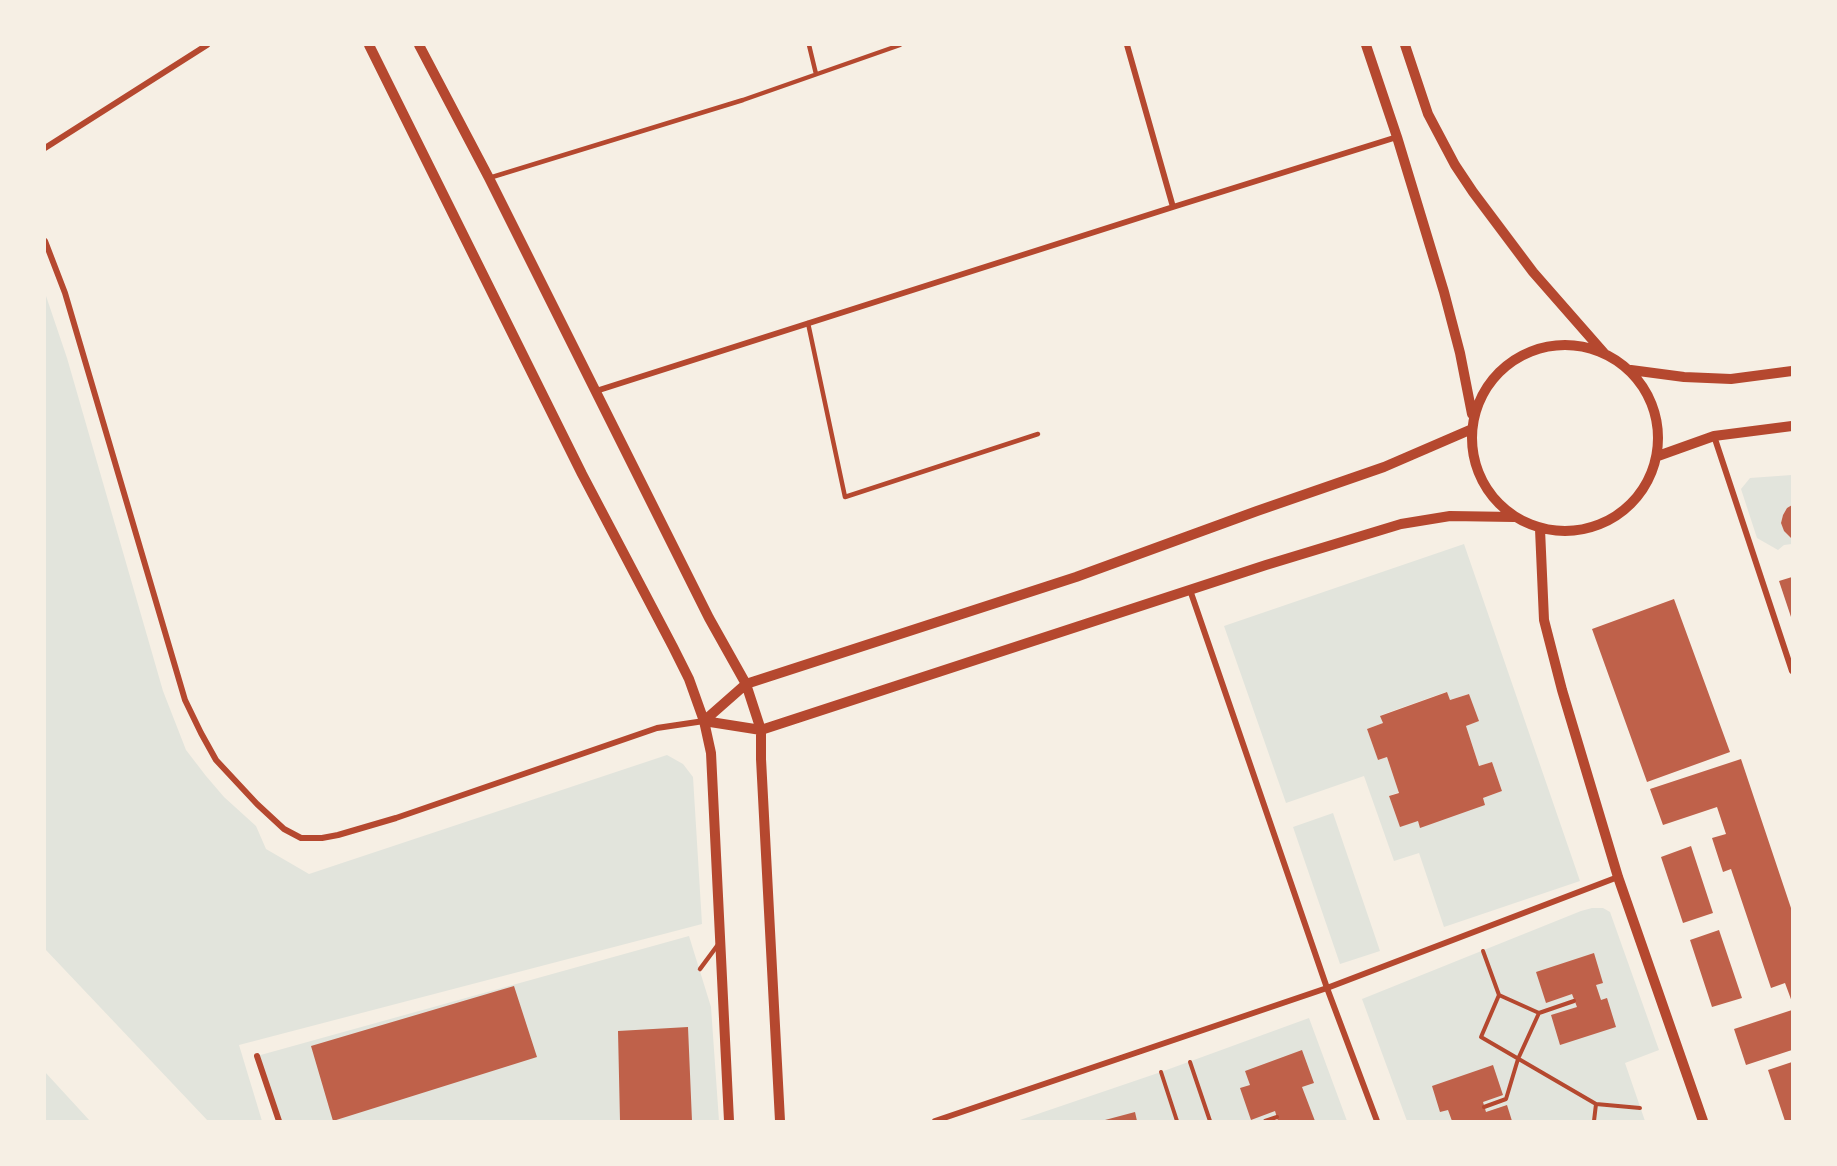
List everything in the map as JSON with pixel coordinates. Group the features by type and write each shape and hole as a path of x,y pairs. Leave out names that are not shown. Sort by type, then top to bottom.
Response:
{"street":[{"path":"45,148 207,45"},
{"path":"369,45 582,474 689,679 704,721 711,753 729,1121"},
{"path":"419,45 489,178 709,618 746,684 761,730 780,1121"},
{"path":"1127,45 1173,207"},
{"path":"1366,45 1397,137 1444,292 1460,353 1472,414 1472,447 1479,475 1493,498 1514,517 1540,529 1571,532 1602,525 1628,509 1648,485 1658,456 1659,425 1649,395 1631,370 1605,353 1533,272 1473,192 1455,165 1428,114 1405,45"},
{"path":"596,391 1397,137"},
{"path":"45,241 65,293 185,700 216,760 284,829 301,838 338,835 396,818 657,728 704,721 761,730 1190,590 1401,524 1450,516 1514,517"},
{"path":"1472,414 1501,371 1523,355 1550,346 1578,346 1605,353"},
{"path":"1631,370 1684,377 1731,379 1792,371"},
{"path":"1658,456 1714,436 1792,426"},
{"path":"704,721 746,684 1076,577 1384,467 1472,429"},
{"path":"1714,436 1792,671"},
{"path":"1540,529 1544,620 1562,690 1618,877 1703,1121"},
{"path":"1190,590 1327,988 1377,1121"},
{"path":"935,1121 1327,988 1618,877"},
{"path":"257,1056 279,1121"}],"lane":[{"path":"809,45 816,74"},
{"path":"489,178 743,100 900,45"},
{"path":"808,323 845,497 1038,434"},
{"path":"700,969 721,941"}],"path":[{"path":"1483,951 1499,995 1481,1036 1596,1104 1640,1108"},
{"path":"1499,995 1539,1013 1575,1001"},
{"path":"1484,1107 1506,1099 1518,1059 1539,1013"},
{"path":"1190,1062 1210,1121"},
{"path":"1161,1072 1177,1121"},
{"path":"1594,1121 1596,1104"},
{"path":"1265,1121 1277,1117"}],"shaded area":[{"path":"45,293 67,358 163,691 186,750 224,797 256,826 266,849 309,874 667,755 683,764 693,777 702,924 239,1045 262,1121 208,1121 45,949"},
{"path":"1792,475 1792,505 1787,508 1781,523 1784,531 1792,539 1792,544 1784,545 1778,550 1757,538 1741,489 1750,478"},
{"path":"1464,544 1580,881 1444,927 1419,853 1394,861 1364,776 1286,803 1224,626","holes":["1446,692 1450,700 1469,694 1478,721 1466,726 1479,766 1492,762 1502,791 1420,827 1418,821 1400,826 1389,796 1399,792 1387,757 1378,760 1367,729 1383,723 1381,715"]},
{"path":"1333,813 1380,951 1340,964 1293,827"},
{"path":"1592,908 1603,908 1610,912 1659,1050 1625,1063 1645,1121 1407,1121 1362,999"},
{"path":"689,936 711,1007 719,1121 279,1121 257,1056"},
{"path":"1309,1018 1347,1121 1017,1121 1161,1072"},
{"path":"45,1072 90,1121 45,1121"}],"building":[{"path":"1792,505 1792,539 1784,531 1781,523 1787,508"},
{"path":"1792,577 1792,620 1779,581"},
{"path":"1674,599 1730,752 1647,782 1592,629"},
{"path":"1447,692 1450,700 1469,694 1479,721 1466,726 1479,766 1492,762 1502,791 1483,798 1485,805 1420,828 1418,821 1400,827 1389,796 1399,793 1387,757 1378,760 1367,729 1383,723 1380,716"},
{"path":"1741,759 1792,911 1792,1002 1785,983 1771,988 1731,869 1723,872 1712,838 1726,834 1717,807 1663,825 1650,789"},
{"path":"1691,846 1713,913 1683,923 1661,857"},
{"path":"1719,930 1742,998 1712,1007 1690,940"},
{"path":"1594,953 1603,983 1596,985 1601,1000 1607,998 1616,1027 1560,1045 1551,1015 1577,1007 1572,994 1546,1003 1536,972"},
{"path":"514,986 537,1057 333,1121 311,1046"},
{"path":"1792,1010 1792,1050 1746,1065 1734,1029"},
{"path":"688,1027 692,1121 620,1121 618,1031"},
{"path":"1302,1050 1314,1083 1302,1087 1315,1121 1278,1121 1275,1111 1251,1120 1240,1088 1250,1085 1245,1071"},
{"path":"1792,1062 1792,1121 1785,1121 1768,1070"},
{"path":"1493,1065 1503,1095 1483,1102 1486,1112 1507,1105 1512,1121 1452,1121 1448,1110 1440,1112 1432,1086"},
{"path":"1135,1112 1137,1121 1105,1121 1105,1120"}]}
